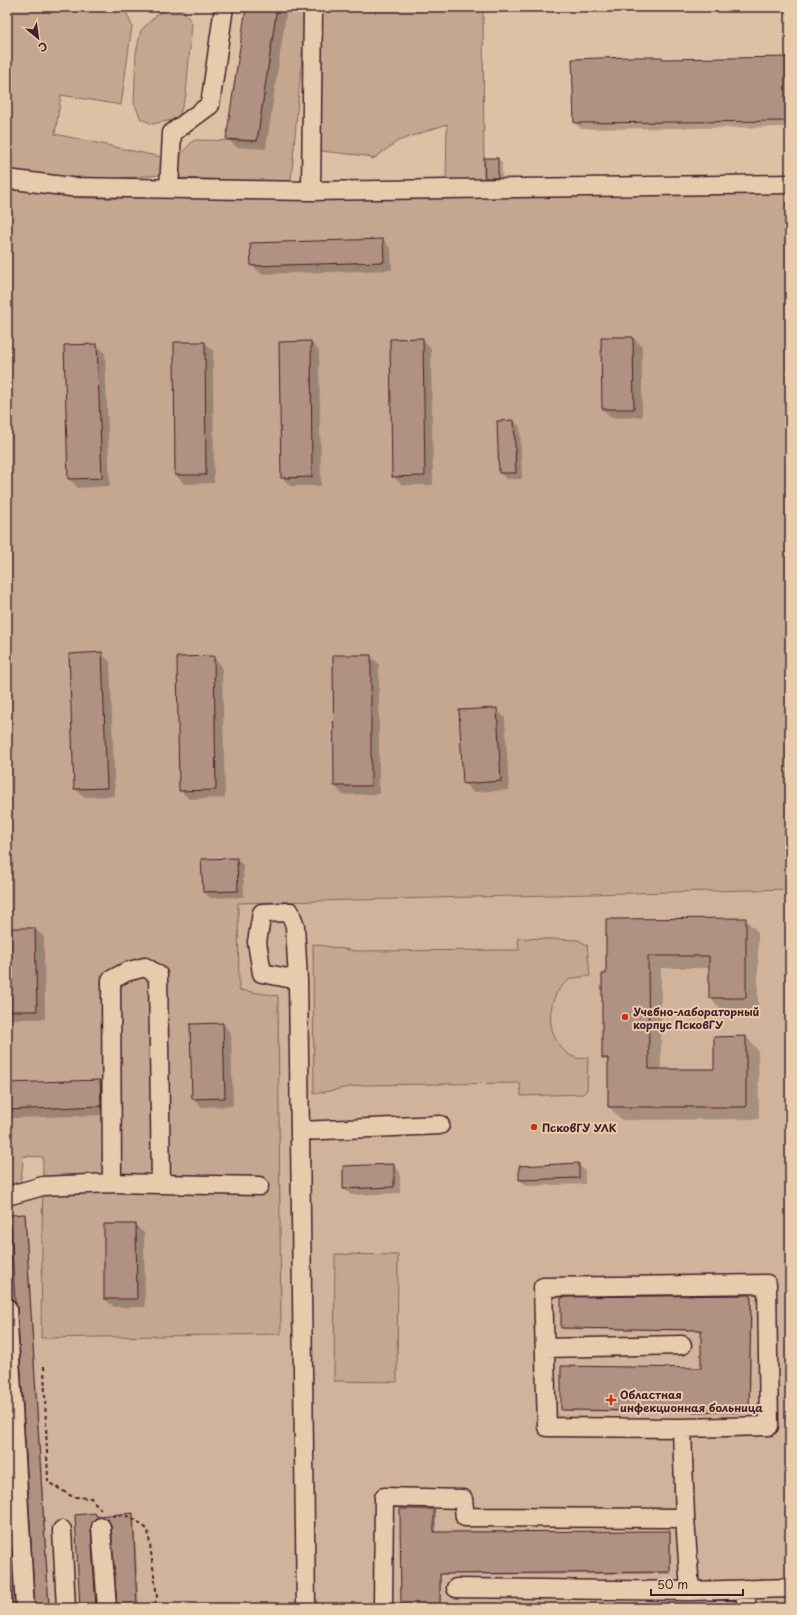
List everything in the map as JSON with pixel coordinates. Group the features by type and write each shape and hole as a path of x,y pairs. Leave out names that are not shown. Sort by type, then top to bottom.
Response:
{"lane":[{"path":"169,188 172,133 210,106 224,7"},
{"path":"311,191 314,7"},
{"path":"7,179 71,187 311,191 790,184"},
{"path":"112,1183 111,980 126,972 145,967 158,975 161,1184"},
{"path":"298,980 306,1608"},
{"path":"300,1131 440,1124"},
{"path":"7,1196 43,1186 112,1183 259,1186"},
{"path":"767,1284 768,1426 682,1428 547,1427 543,1287 767,1284"},
{"path":"7,1308 24,1608"},
{"path":"545,1348 682,1345"},
{"path":"682,1428 685,1518 690,1591"},
{"path":"383,1608 384,1497 463,1499 465,1517 685,1518"},
{"path":"105,1522 107,1608"},
{"path":"62,1530 66,1608"},
{"path":"456,1588 690,1591 790,1588"},
{"path":"746,1589 746,1608"}],"path":[{"path":"44,1366 48,1482 73,1497 91,1498 105,1522 120,1514 135,1518 148,1530 157,1597 154,1608"}],"shaded area":[{"path":"7,7 124,7 132,26 121,105 61,95 55,134 166,158 160,175 98,180 7,170"},
{"path":"277,7 308,7 308,39 303,45 291,182 177,178 174,161 194,140 257,141"},
{"path":"321,7 483,7 484,180 446,180 447,124 398,141 373,159 367,156 321,151"},
{"path":"170,8 183,10 192,23 186,95 178,119 152,124 141,119 134,103 136,53 141,30 158,14"},
{"path":"7,188 81,198 484,197 790,193 790,889 238,903 239,990 278,996 281,1334 41,1338 43,1157 24,1156 20,1185 7,1192"},
{"path":"790,889 790,1608 7,1608 7,1199 43,1198 41,1338 278,996 239,990 238,903"},
{"path":"518,938 578,940 587,945 590,976 569,980 560,988 554,998 551,1009 553,1033 558,1044 566,1052 576,1058 588,1058 587,1090 583,1094 521,1096 520,1083 360,1085 314,1094 313,944 356,951 519,950"},
{"path":"335,1254 398,1255 397,1382 334,1381"}],"building":[{"path":"246,7 277,7 257,141 226,139"},
{"path":"662,57 663,59 790,57 790,121 574,123 572,59"},
{"path":"484,158 498,158 498,178 485,178"},
{"path":"383,239 384,262 251,266 250,243"},
{"path":"601,337 633,337 634,409 602,409"},
{"path":"423,338 425,476 392,477 390,339"},
{"path":"311,341 312,477 281,478 279,342"},
{"path":"174,342 205,342 206,475 175,475"},
{"path":"97,344 102,478 68,479 64,345"},
{"path":"514,420 516,473 499,473 497,421"},
{"path":"102,652 107,788 74,789 69,654"},
{"path":"333,655 371,655 371,786 334,786"},
{"path":"214,656 216,790 179,791 177,657"},
{"path":"497,708 501,781 463,784 459,710"},
{"path":"237,858 238,891 203,892 201,859"},
{"name":"Учебно-лабораторный корпус ПсковГУ","path":"746,918 746,998 709,998 709,956 648,956 649,1069 714,1069 714,1037 746,1036 746,1107 608,1107 608,1058 602,1058 602,974 606,974 606,919"},
{"path":"7,928 35,928 37,1011 7,1011"},
{"path":"223,1023 225,1098 192,1099 190,1024"},
{"path":"100,1080 101,1106 7,1110 7,1083"},
{"path":"579,1163 579,1178 519,1180 519,1166"},
{"path":"394,1164 394,1187 343,1189 343,1166"},
{"path":"25,1214 49,1608 35,1608 17,1307 15,1302 10,1215"},
{"path":"104,1224 136,1224 137,1299 104,1299"},
{"path":"751,1295 749,1412 561,1410 561,1366 701,1368 701,1330 561,1328 561,1297"},
{"path":"400,1509 434,1509 434,1532 670,1531 670,1572 440,1574 440,1608 401,1608"},
{"path":"95,1513 96,1516 133,1513 137,1608 117,1608 111,1526 109,1521 101,1517 95,1519 91,1528 96,1608 80,1608 75,1515"}],"place":[{"name":"Учебно-лабораторный корпус ПсковГУ","path":"625,1017"},
{"name":"ПсковГУ УЛК","path":"534,1127"},
{"name":"Областная инфекционная больница","path":"611,1400"}]}
